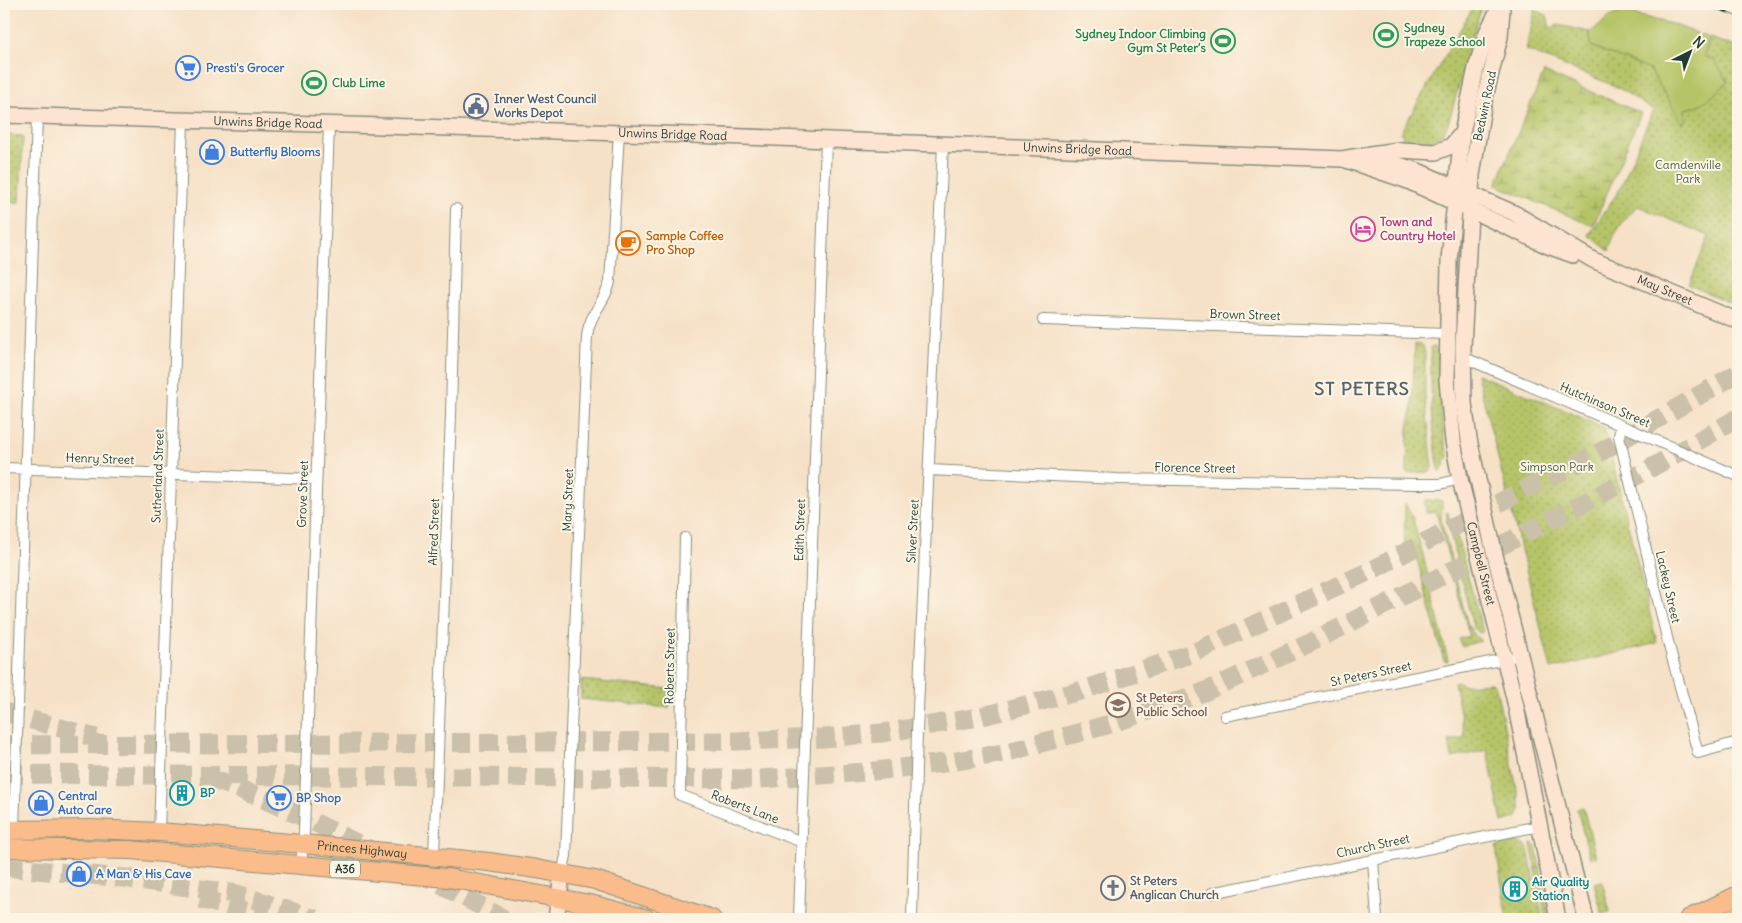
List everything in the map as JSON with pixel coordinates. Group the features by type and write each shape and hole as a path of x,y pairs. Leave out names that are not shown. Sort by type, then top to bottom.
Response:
{"highway":[{"name":"Princes Highway","path":"9,830 92,829 159,832 489,862 595,880 712,919"},
{"name":"Princes Highway","path":"4,848 130,850 448,878 558,898 621,911 647,919"},
{"path":"1688,919 1738,895"},
{"path":"1730,919 1738,915"}],"main road":[{"name":"Bedwin Road","path":"1455,194 1462,133 1476,68 1487,32 1502,4"},
{"name":"Bedwin Road","path":"1471,202 1474,160 1484,102 1500,37 1502,4"},
{"name":"Unwins Bridge Road","path":"4,115 619,133 1342,159 1366,155 1399,164 1455,194"},
{"path":"1366,155 1400,150 1436,152 1451,146 1462,133"},
{"name":"Unwins Bridge Road","path":"1342,159 1455,194"},
{"name":"May Street","path":"1455,194 1471,202 1514,213 1593,260 1738,321"},
{"name":"Campbell Street","path":"1455,194 1449,260 1446,380 1453,441 1460,479 1528,762 1558,919"},
{"name":"Campbell Street","path":"1471,202 1463,357 1464,403 1469,439 1492,542 1586,919"},
{"path":"556,919 562,874"}],"street":[{"path":"9,830 25,468 37,116"},
{"name":"Sutherland Street","path":"159,832 183,121"},
{"name":"Grove Street","path":"301,865 328,125"},
{"name":"Mary Street","path":"562,874 566,856 587,336 588,325 610,282 619,133"},
{"name":"Edith Street","path":"799,919 826,141"},
{"name":"Silver Street","path":"912,919 917,732 943,144"},
{"name":"Alfred Street","path":"434,856 451,415 456,209"},
{"name":"Brown Street","path":"1043,320 1447,334"},
{"name":"Hutchinson Street","path":"1463,357 1738,476"},
{"name":"Lackey Street","path":"1621,426 1619,436 1669,646 1698,753 1738,742"},
{"name":"Henry Street","path":"4,468 316,479"},
{"name":"Florence Street","path":"929,470 1117,479 1406,484 1440,484 1460,479"},
{"name":"Roberts Street","path":"680,795 685,538"},
{"name":"St Peters Street","path":"1225,716 1521,656"},
{"name":"Roberts Lane","path":"680,795 802,842"},
{"name":"Church Street","path":"1212,893 1539,826"},
{"path":"1373,859 1378,919"}],"green space":[{"path":"1475,4 1482,4 1449,121 1445,129 1441,135 1431,141 1403,141 1403,134 1400,133"},
{"name":"Camdenville Park","path":"1535,10 1547,15 1550,28 1558,25 1590,32 1591,46 1650,70 1683,122 1685,122 1684,109 1695,107 1720,90 1704,56 1710,38 1738,48 1738,306 1689,285 1709,236 1638,206 1620,226 1609,251 1589,235 1620,189 1653,110 1617,87 1526,50"},
{"path":"1624,12 1672,24 1710,38 1704,56 1714,60 1728,81 1709,99 1697,106 1685,109 1685,122 1683,123 1650,70 1591,46 1590,32 1609,16"},
{"path":"1544,72 1641,113 1593,226 1496,185"},
{"path":"6,135 23,136 20,202 4,202"},
{"path":"1415,344 1423,346 1425,352 1425,397 1433,468 1430,472 1407,473 1408,429 1412,410"},
{"path":"1431,347 1435,347 1440,360 1439,391 1448,457 1441,472 1439,471 1433,425"},
{"name":"Simpson Park","path":"1477,374 1604,427 1657,643 1551,669"},
{"path":"1426,500 1442,501 1441,520 1468,625 1481,641 1461,646 1459,639 1469,636 1468,631 1436,511 1426,513"},
{"path":"1405,503 1413,519 1423,555 1448,661 1444,661 1417,559 1404,559"},
{"path":"1448,512 1450,522 1456,532 1483,632 1479,633 1473,627 1447,520 1446,513"},
{"path":"581,680 670,689 669,708 581,699"},
{"path":"1457,681 1462,685 1492,683 1496,687 1521,809 1516,818 1502,822 1487,750 1452,758 1449,741 1465,737 1454,682"},
{"path":"1583,807 1596,857 1590,858 1577,809"},
{"path":"1516,841 1526,846 1528,850 1543,919 1507,919 1496,847"},
{"path":"1533,843 1536,847 1550,919 1546,919 1531,845"},
{"path":"1602,881 1610,912 1602,914 1594,883"}],"tunnel":[{"path":"4,745 735,741 823,738 882,733 979,717 1080,691 1193,653 1374,569 1531,486 1595,455 1738,373"},
{"path":"4,774 759,779 866,772 944,763 1004,753 1107,725 1204,692 1314,641 1553,519 1651,468 1738,418"},
{"path":"4,712 96,738"},
{"path":"212,779 306,819 434,881 504,919"},
{"path":"4,867 124,878 237,894 315,919"},
{"path":"200,899 235,908 266,919"}],"railway":[{"path":"1708,4 1738,14"}],"place":[{"name":"Sydney Trapeze School","path":"1386,35"},
{"name":"Sydney Indoor Climbing Gym St Peter’s","path":"1223,41"},
{"name":"Presti's Grocer","path":"188,68"},
{"name":"Club Lime","path":"314,83"},
{"name":"Inner West Council Works Depot","path":"476,106"},
{"name":"Butterfly Blooms","path":"212,152"},
{"name":"Town and Country Hotel","path":"1363,229"},
{"name":"Sample Coffee Pro Shop","path":"628,243"},
{"name":"St Peters Public School","path":"1118,705"},
{"name":"BP","path":"182,793"},
{"name":"BP Shop","path":"279,798"},
{"name":"Central Auto Care","path":"41,803"},
{"name":"A Man & His Cave","path":"79,874"},
{"name":"St Peters Anglican Church","path":"1113,888"},
{"name":"Air Quality Station","path":"1515,889"}],"district":[{"name":"ST PETERS","path":"1362,389"}]}
